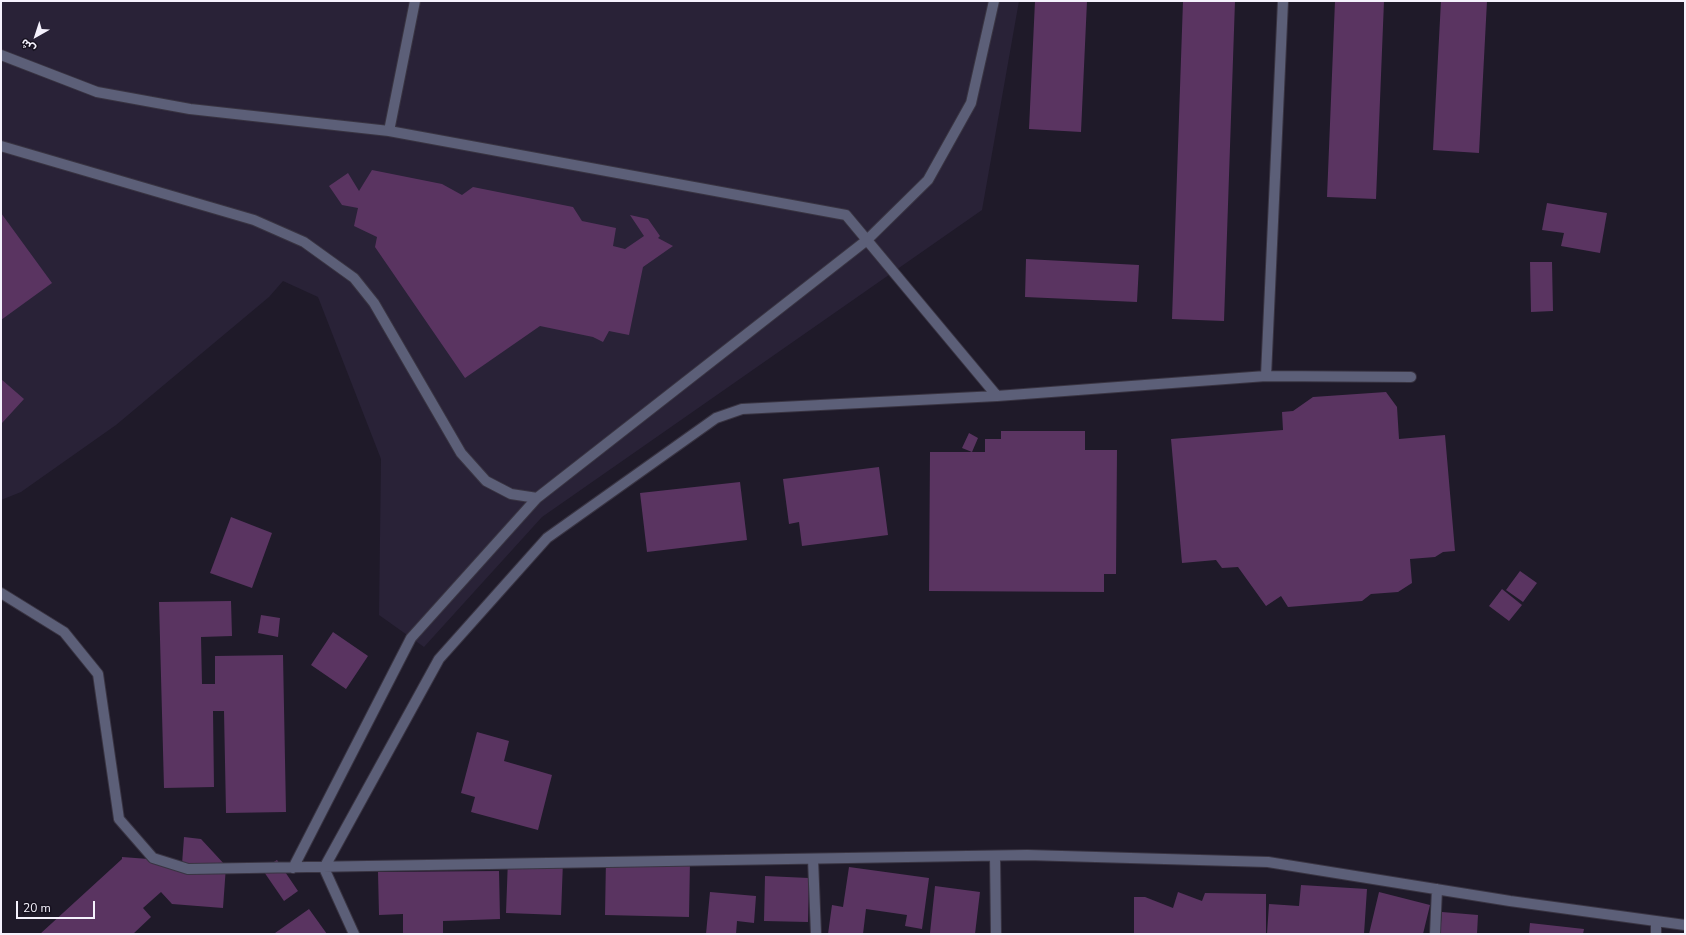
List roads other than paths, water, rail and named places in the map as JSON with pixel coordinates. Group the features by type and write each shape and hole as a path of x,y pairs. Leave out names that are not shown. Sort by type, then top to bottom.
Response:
{"street":[{"path":"389,131 414,1"},
{"path":"292,868 411,638 537,498 867,240 928,180 971,103 994,1"},
{"path":"1266,376 1283,1"},
{"path":"1,55 97,92 190,109 389,131 846,215 997,396"},
{"path":"1,146 254,220 304,242 354,278 374,303 462,452 486,482 511,494 537,498"},
{"path":"324,868 439,659 547,538 716,418 742,409 997,396 1266,376 1411,377"},
{"path":"1,593 64,632 98,674 119,819 153,858 188,869 324,868 1027,855 1268,862 1510,901 1685,925"},
{"path":"995,856 996,934"},
{"path":"813,859 816,934"},
{"path":"324,868 354,934"},
{"path":"1435,934 1437,889"},
{"path":"1656,922 1656,934"}]}
